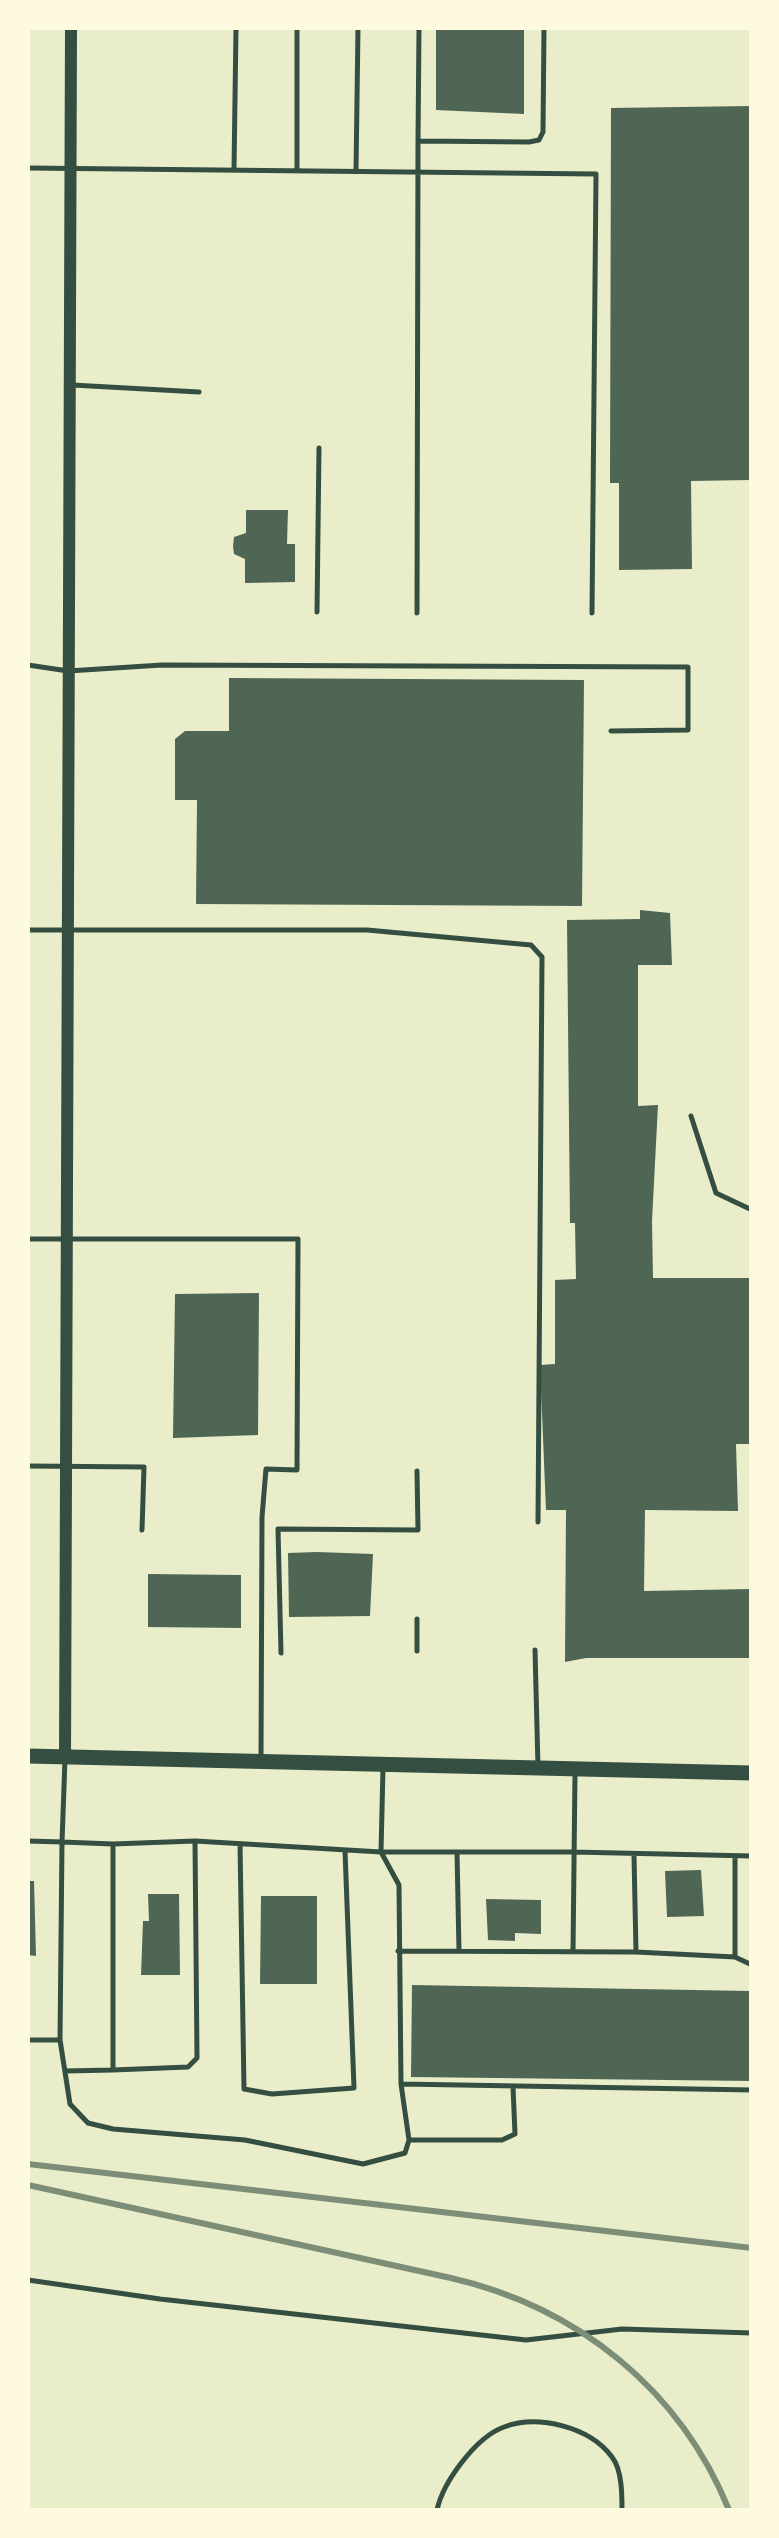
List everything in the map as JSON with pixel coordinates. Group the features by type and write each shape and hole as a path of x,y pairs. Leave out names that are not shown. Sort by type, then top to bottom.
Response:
{"main road":[{"path":"28,1756 752,1773"}],"street":[{"path":"65,1756 71,28"}],"lane":[{"path":"234,170 236,28"},
{"path":"296,171 298,28"},
{"path":"356,171 358,28"},
{"path":"417,613 418,28"},
{"path":"418,141 539,140 543,132 544,28"},
{"path":"28,168 596,174 592,614"},
{"path":"69,385 199,392"},
{"path":"317,612 319,448"},
{"path":"28,665 68,671 162,665 688,667 688,730 612,732"},
{"path":"28,930 367,930 531,944 542,956 538,1522"},
{"path":"691,1116 716,1193 752,1210"},
{"path":"28,1239 298,1240 297,1470 266,1469 262,1517 260,1762"},
{"path":"28,1466 144,1467 142,1530"},
{"path":"281,1654 278,1529 418,1530 416,1471"},
{"path":"417,1619 418,1652"},
{"path":"535,1650 538,1769"},
{"path":"65,1756 60,2040 70,2104 88,2123 114,2130 245,2140 362,2164 405,2153 409,2140 401,2084 399,1884 381,1852 383,1765"},
{"path":"572,1953 576,1770"},
{"path":"28,1841 195,1841 381,1852 752,1856"},
{"path":"65,2071 188,2067 198,2058 195,1841"},
{"path":"112,1844 113,2070"},
{"path":"240,1844 244,2088 272,2094 354,2088 346,1850"},
{"path":"457,1852 459,1951"},
{"path":"634,1855 636,1952"},
{"path":"735,1856 735,1956"},
{"path":"398,1951 735,1956 752,1966"},
{"path":"28,2040 60,2040"},
{"path":"401,2084 752,2090"},
{"path":"409,2140 502,2140 515,2134 513,2086"},
{"path":"28,2280 160,2299 526,2340 622,2328 752,2333"},
{"path":"437,2510 466,2455 502,2427 540,2422 582,2432 613,2458 622,2489 622,2510"}],"building":[{"path":"436,28 524,28 524,114 436,110"},
{"path":"751,106 751,480 691,481 692,569 619,570 619,483 610,483 611,108"},
{"path":"246,510 288,510 287,544 295,544 295,582 245,583 245,559 234,554 233,546 234,537 246,533"},
{"path":"229,678 584,680 582,906 196,904 197,800 175,800 175,739 185,731 229,731"},
{"path":"640,910 670,913 672,965 638,965 638,1106 658,1105 653,1278 751,1278 751,1444 736,1444 738,1511 645,1510 644,1591 751,1589 751,1658 586,1658 565,1662 566,1510 546,1510 540,1365 555,1364 555,1280 576,1279 575,1223 570,1223 567,920 640,919"},
{"path":"259,1293 258,1435 173,1438 175,1294"},
{"path":"288,1553 373,1554 370,1616 289,1617"},
{"path":"148,1574 241,1575 241,1628 148,1627"},
{"path":"701,1870 704,1916 667,1917 665,1871"},
{"path":"28,1881 34,1881 36,1956 28,1955"},
{"path":"148,1894 179,1894 180,1975 141,1975 143,1921 149,1921"},
{"path":"261,1896 317,1896 317,1984 260,1984"},
{"path":"486,1899 541,1900 541,1934 515,1933 515,1941 488,1940"},
{"path":"412,1985 751,1991 751,2081 411,2077"}],"railway":[{"path":"28,2164 752,2248"},
{"path":"28,2185 451,2278 541,2309 581,2332 653,2391 708,2466 729,2510"}]}
